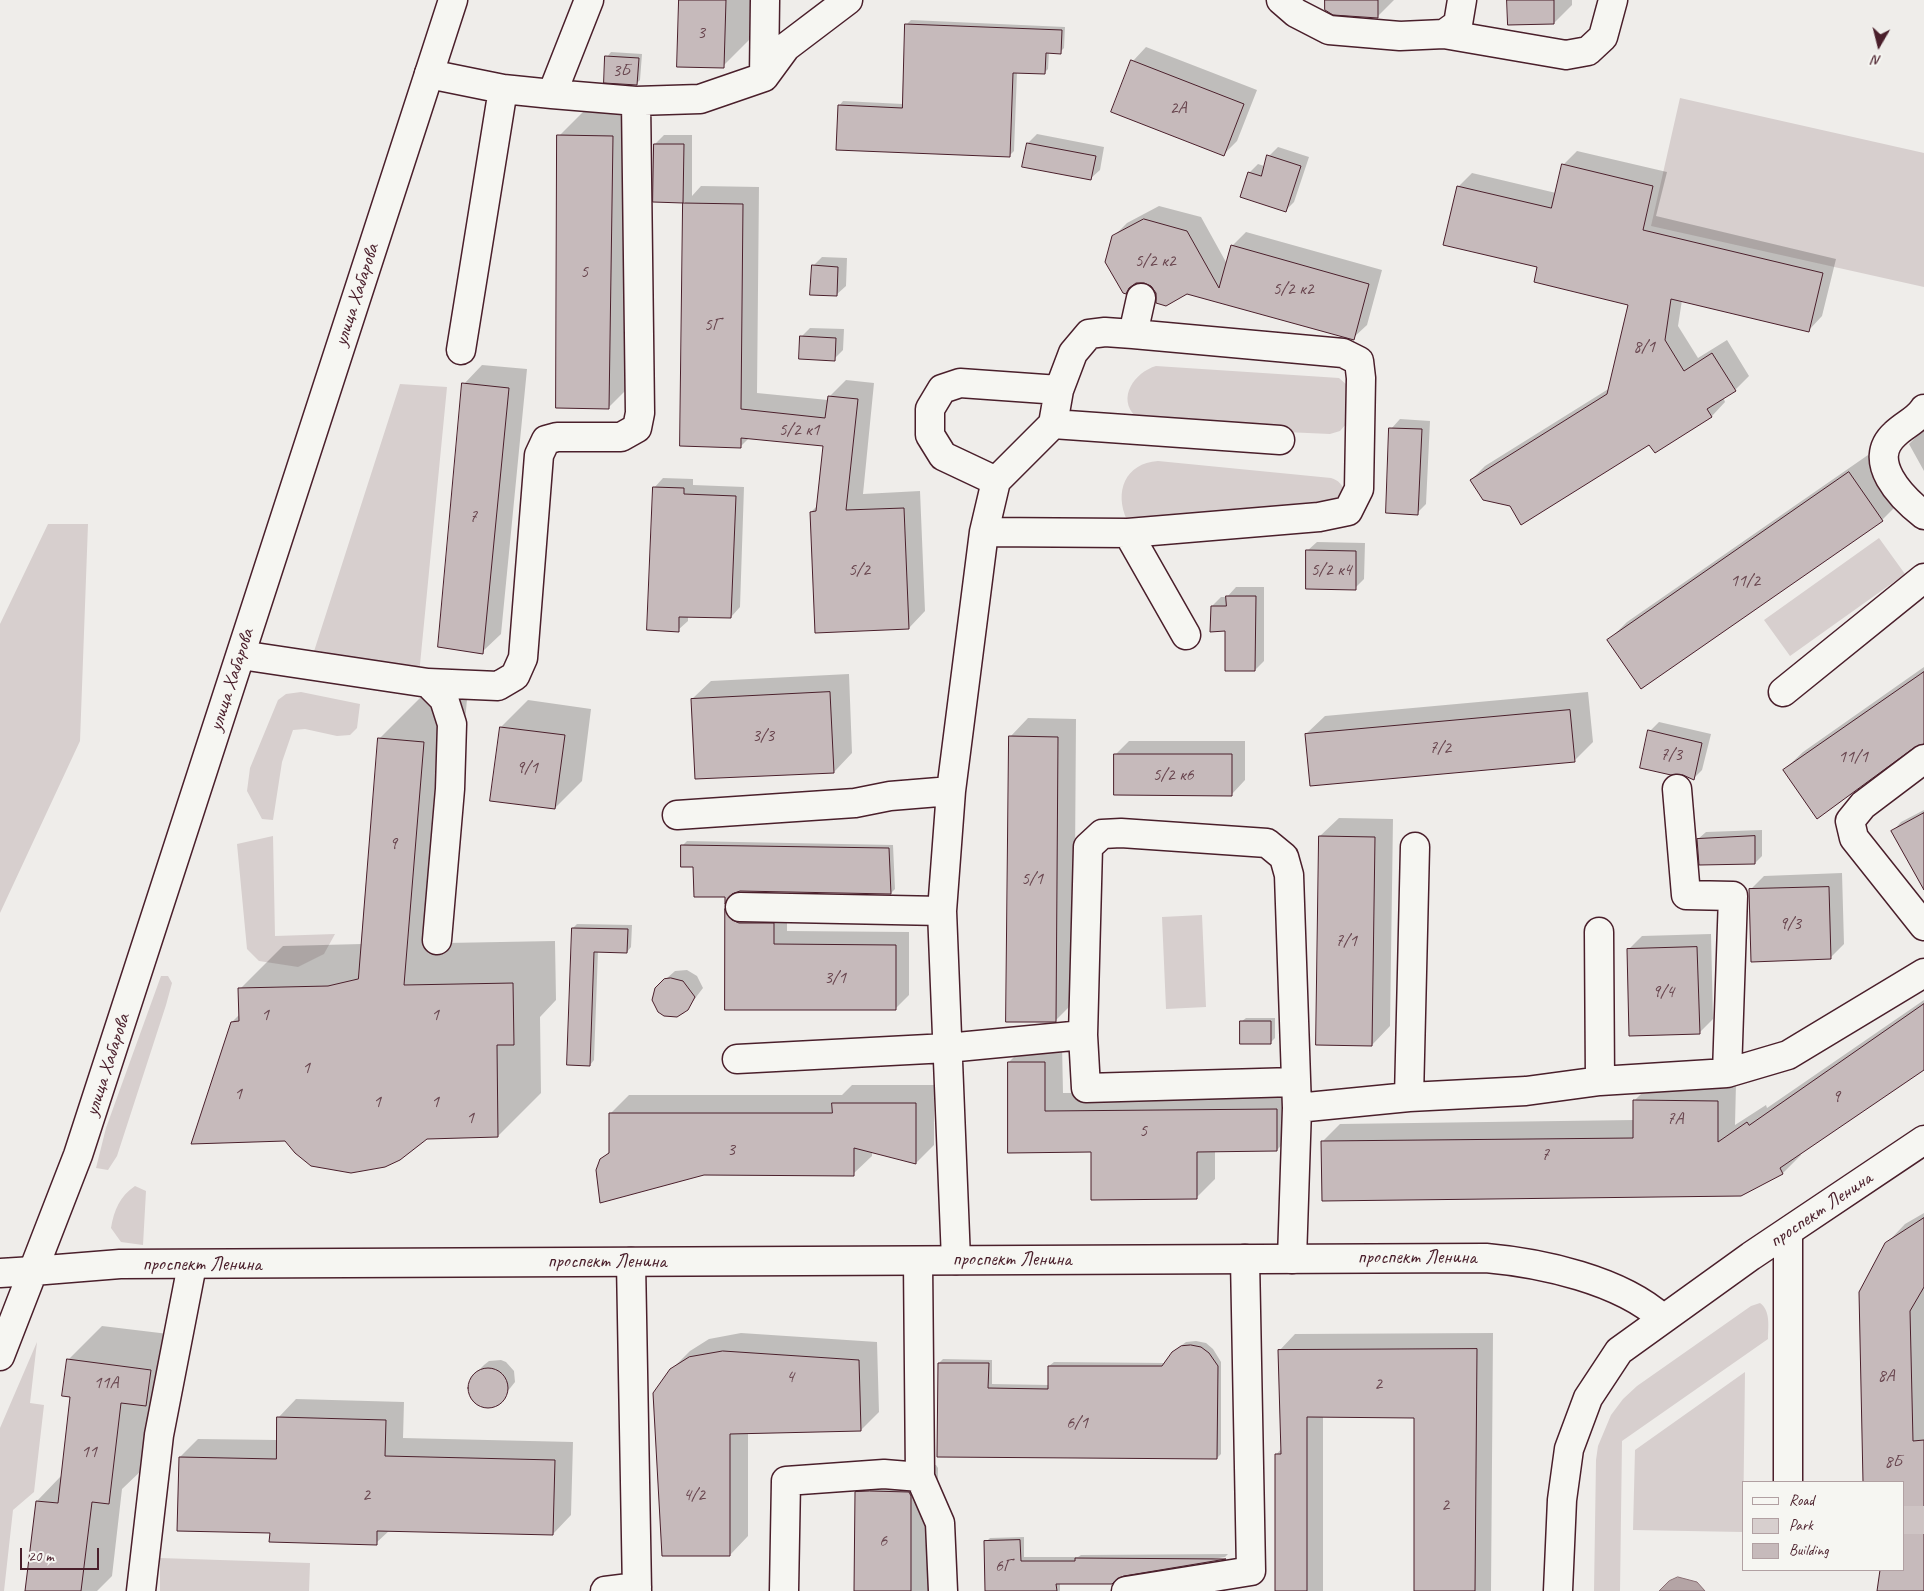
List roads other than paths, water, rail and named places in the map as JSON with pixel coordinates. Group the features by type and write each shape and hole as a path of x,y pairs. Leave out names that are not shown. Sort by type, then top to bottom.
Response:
{"main road":[{"name":"улица Хабарова","path":"0,1356 78,1155 453,0"},
{"path":"552,94 589,0"},
{"path":"764,78 765,0"},
{"path":"429,74 503,89 552,94 636,100 700,99 764,78 786,47 848,0"},
{"path":"1281,0 1296,13 1330,30 1400,36 1444,34 1566,55 1588,51 1603,37 1613,0"},
{"path":"1444,34 1458,24 1462,0"},
{"path":"461,350 503,89"},
{"path":"241,654 428,683 498,686 515,676 524,658 539,455 546,440 557,437 622,437 637,428 640,413 636,100"},
{"path":"1133,334 1141,298"},
{"path":"956,1260 942,912 951,792 984,532 996,481 1052,424 1058,390 1073,353 1089,334 1105,332 1343,352 1359,361 1361,378 1359,489 1348,511 1319,517 1128,533 984,532"},
{"path":"996,481 943,456 930,435 930,409 942,388 960,383 1058,390"},
{"path":"1924,410 1894,434 1884,446 1883,458 1888,476 1905,500 1924,515"},
{"path":"1052,424 1280,440"},
{"path":"1128,533 1186,635"},
{"path":"1783,692 1924,578"},
{"path":"428,683 444,699 452,724 450,789 437,940"},
{"path":"1924,760 1863,805 1850,821 1854,838 1924,926"},
{"path":"1677,789 1686,895 1733,896 1726,1073"},
{"path":"677,815 855,803 890,796 951,792"},
{"path":"1292,1259 1296,1095 1289,875 1284,857 1267,843 1121,833 1102,834 1088,847 1083,1035 1086,1088 1296,1095 1409,1097 1526,1091 1600,1081 1726,1073 1788,1055 1924,973"},
{"path":"1409,1097 1415,847"},
{"path":"740,907 942,912"},
{"path":"1599,932 1600,1081"},
{"path":"736,1060 946,1048 1083,1035"},
{"name":"проспект Ленина","path":"0,1273 120,1264 1503,1259 1580,1277 1615,1289 1651,1308 1662,1318 1924,1140"},
{"path":"1788,1232 1788,1481"},
{"path":"1126,1591 1251,1571 1245,1259"},
{"path":"918,1261 920,1477 940,1523 943,1591"},
{"path":"605,1591 637,1589 631,1262"},
{"path":"141,1591 159,1435 192,1265"},
{"path":"1558,1591 1564,1474 1576,1424 1592,1390 1619,1351 1662,1318"},
{"path":"784,1591 786,1481 884,1474 920,1477"}],"tunnel":[{"path":"1904,1520 1924,1520"}]}
